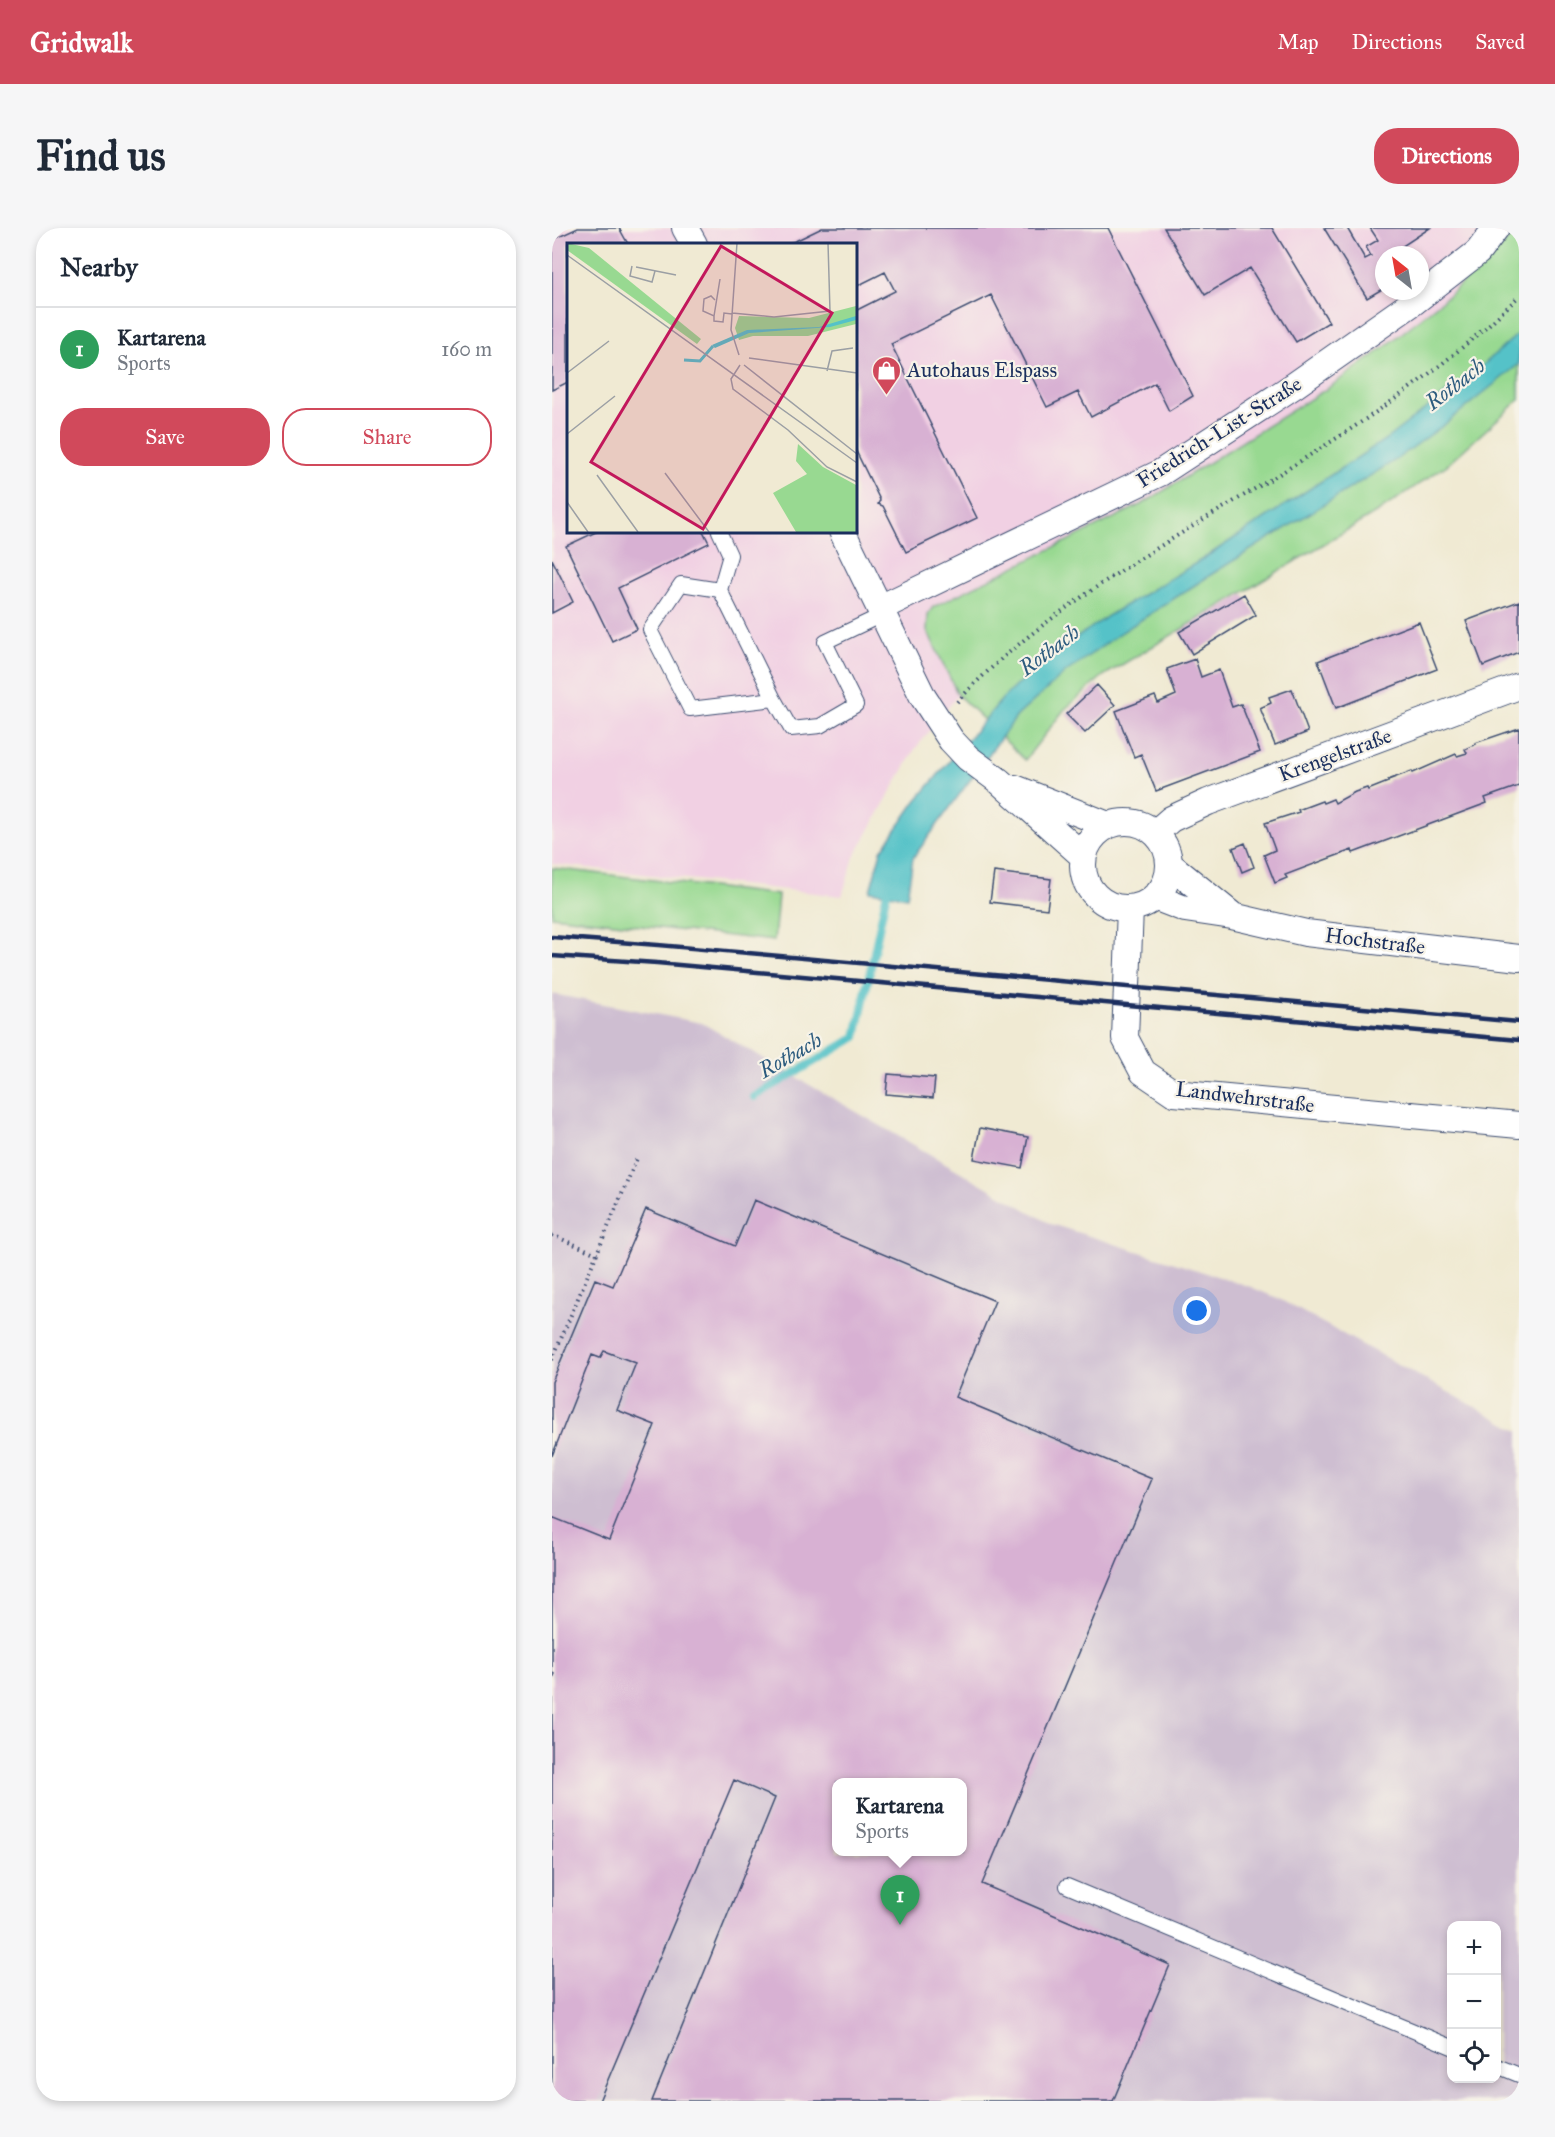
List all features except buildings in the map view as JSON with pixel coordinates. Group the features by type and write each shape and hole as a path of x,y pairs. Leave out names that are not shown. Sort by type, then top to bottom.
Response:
{"street":[{"path":"684,228 693,243"},
{"path":"705,228 712,243"},
{"name":"Friedrich-List-Straße","path":"882,611 1160,473 1295,385 1415,301 1478,252 1496,228"},
{"path":"842,532 923,697 945,731 968,758 999,781 1083,856"},
{"name":"Krengelstraße","path":"1155,833 1171,819 1208,802 1519,686"},
{"path":"999,781 1108,825"},
{"path":"1120,822 1133,822 1155,833 1163,842 1169,864 1168,877 1163,888 1143,905 1130,908 1104,903 1086,883 1083,856 1088,843 1108,825 1120,822"},
{"name":"Hochstraße","path":"1169,864 1232,916"},
{"name":"Hochstraße","path":"1154,897 1185,909 1232,916 1306,933 1519,958"},
{"name":"Landwehrstraße","path":"1130,908 1125,1038 1143,1072 1174,1093 1519,1125"}],"lane":[{"path":"718,532 730,555 720,590 791,729 820,726 856,705 825,642 882,611"},
{"path":"720,590 681,584 650,630 690,709 774,699"},
{"path":"1067,1886 1447,2045"},
{"path":"1501,2068 1519,2075"}],"path":[{"path":"945,731 970,688 1047,621 1119,572 1349,432 1417,385 1483,332 1519,296"},
{"path":"552,1360 638,1156"},
{"path":"552,1235 597,1254"}],"shaded area":[{"path":"552,228 1519,228 1450,294 1385,347 1328,388 1144,503 933,607 928,614 927,630 958,695 915,749 854,857 842,896 552,864"},
{"path":"552,994 702,1023 1051,1224 1251,1287 1281,1300 1519,1431 1519,2101 552,2101"}],"green space":[{"path":"1519,229 1519,400 1447,465 1379,511 1103,676 1064,710 1025,760 958,695 927,630 928,614 933,607 1144,503 1328,388 1385,347 1450,294"},
{"path":"552,868 778,895 774,941 552,916"}],"water":[{"path":"1519,333 1519,364 1444,425 1394,461 1122,632 1066,672 1017,716 913,858 907,897 870,891 881,851 916,801 1003,698 1040,663 1111,614 1198,562 1386,439 1482,366"}],"waterway":[{"name":"Rotbach","path":"754,1097 856,1037 890,886"}],"railway":[{"path":"552,937 1519,1022"},
{"path":"552,956 657,963 1519,1040"}],"place":[{"name":"Autohaus Elspass","path":"886,396"},
{"name":"Kartarena","path":"900,1925"}]}
